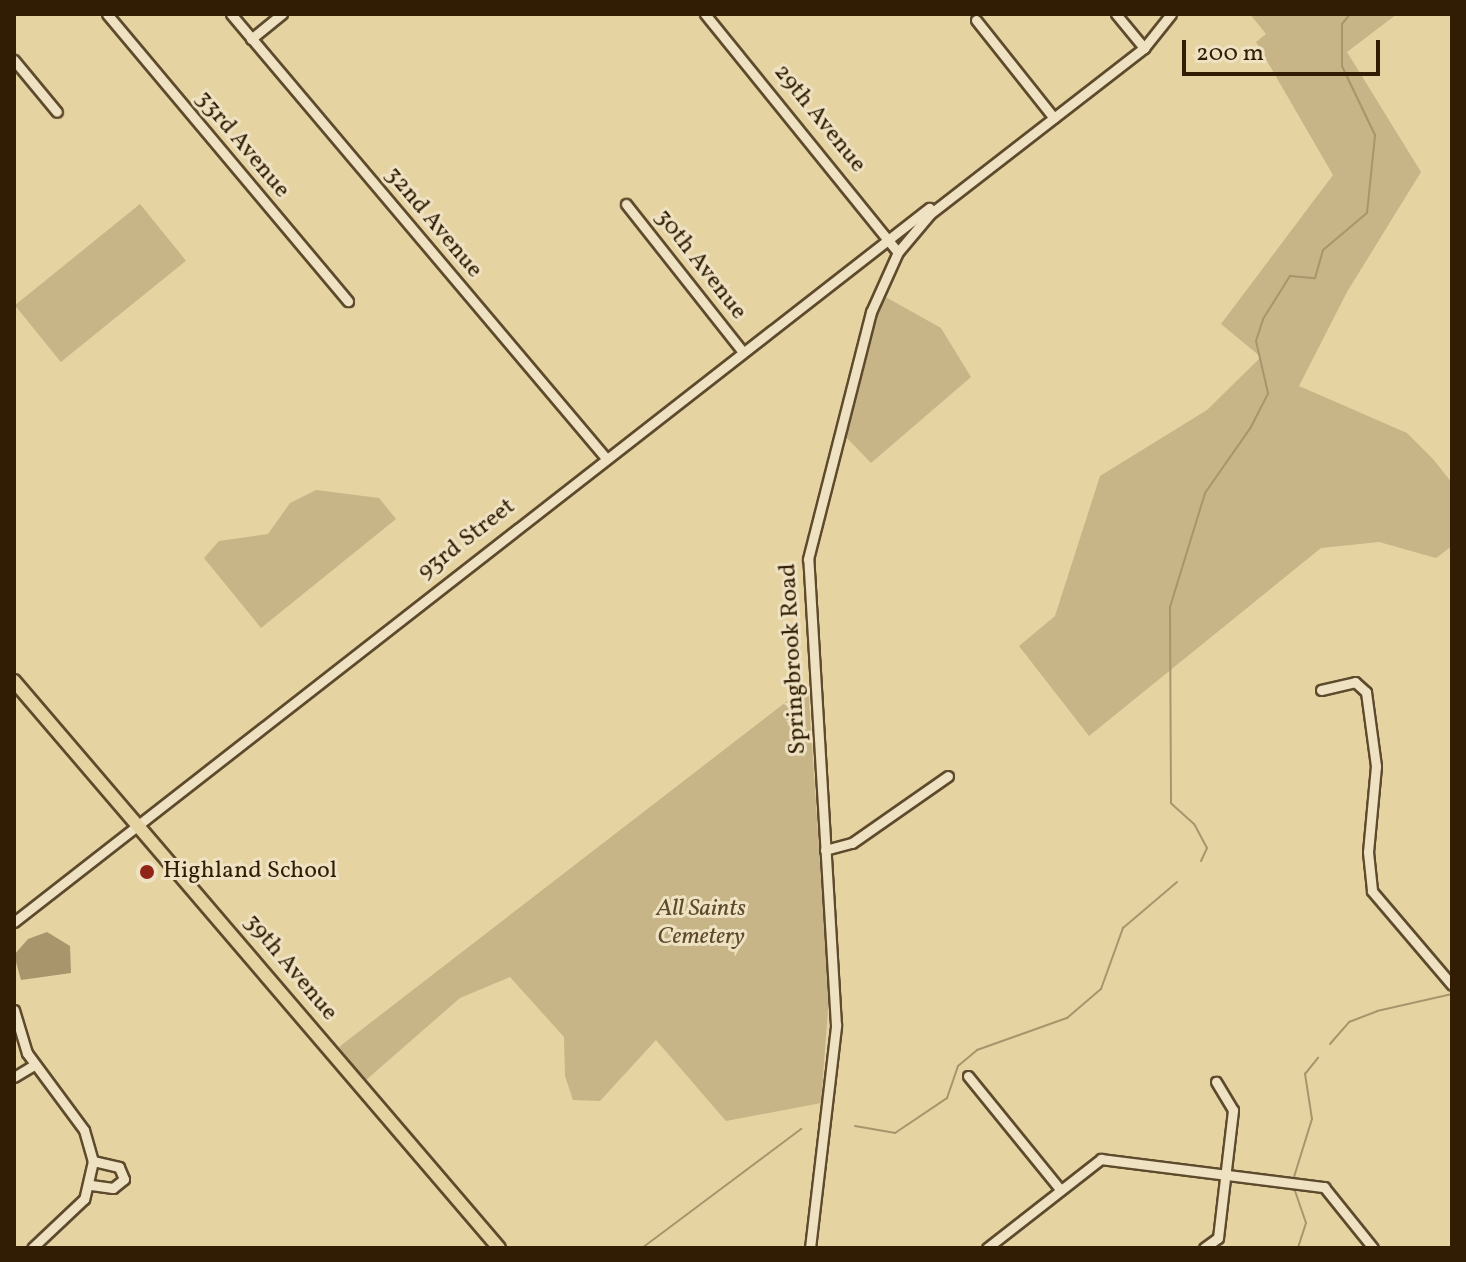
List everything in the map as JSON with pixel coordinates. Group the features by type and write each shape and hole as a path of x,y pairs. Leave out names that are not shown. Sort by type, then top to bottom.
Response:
{"main road":[{"name":"39th Avenue","path":"14,681 499,1248"}],"street":[{"name":"33rd Avenue","path":"107,14 348,301"},
{"name":"32nd Avenue","path":"231,14 605,457"},
{"path":"251,39 282,14"},
{"name":"29th Avenue","path":"705,14 898,252"},
{"path":"1116,14 1144,48"},
{"name":"Springbrook Road","path":"810,1248 836,1025 808,559 871,312 898,252 949,196 1144,48 1171,14"},
{"path":"976,20 1054,118"},
{"path":"14,60 57,112"},
{"name":"93rd Street","path":"14,922 136,822 605,457 889,238 949,196"},
{"name":"30th Avenue","path":"626,204 742,351"},
{"path":"1321,690 1355,682 1366,692 1376,766 1368,852 1372,891 1452,985"},
{"path":"825,850 852,843 948,776"},
{"path":"14,1010 18,1046 84,1130 93,1161 91,1185 84,1199 32,1248"},
{"path":"14,1077 34,1065"},
{"path":"968,1076 1059,1188"},
{"path":"1204,1248 1218,1238 1233,1110 1216,1082"},
{"path":"987,1248 1059,1188 1101,1159 1324,1187 1373,1248"},
{"path":"91,1185 113,1188 124,1179 119,1167 93,1161"}],"green space":[{"path":"1250,14 1397,14 1347,52 1421,172 1347,292 1299,386 1407,433 1433,459 1452,483 1452,546 1436,558 1379,542 1321,548 1089,736 1019,646 1055,616 1100,476 1207,410 1261,357 1221,324 1333,175 1256,42 1266,34"},
{"path":"140,204 186,261 61,362 15,305"},
{"path":"882,295 941,328 971,377 871,463 846,437"},
{"path":"316,490 379,498 396,519 261,628 204,558 219,541 268,534 290,503"},
{"name":"All Saints Cemetery","path":"808,685 829,997 821,1103 726,1121 656,1040 600,1101 573,1100 565,1076 564,1037 510,977 460,998 366,1080 339,1047"}],"shaded area":[{"path":"47,932 70,946 71,973 21,980 14,955 28,939"}],"waterway":[{"path":"1201,861 1207,848 1194,824 1171,803 1170,607 1205,493 1251,427 1268,393 1256,341 1263,319 1290,276 1315,278 1323,250 1367,213 1375,135 1342,66 1342,24 1350,14"},
{"path":"855,1126 895,1133 947,1098 958,1066 977,1050 1067,1018 1101,989 1123,928 1177,882"},
{"path":"1330,1044 1349,1022 1377,1011 1452,994"},
{"path":"1294,1177 1312,1119 1305,1074 1318,1058"},
{"path":"642,1248 801,1129"},
{"path":"1294,1188 1306,1223 1298,1248"}],"place":[{"name":"Highland School","path":"147,872"}]}
